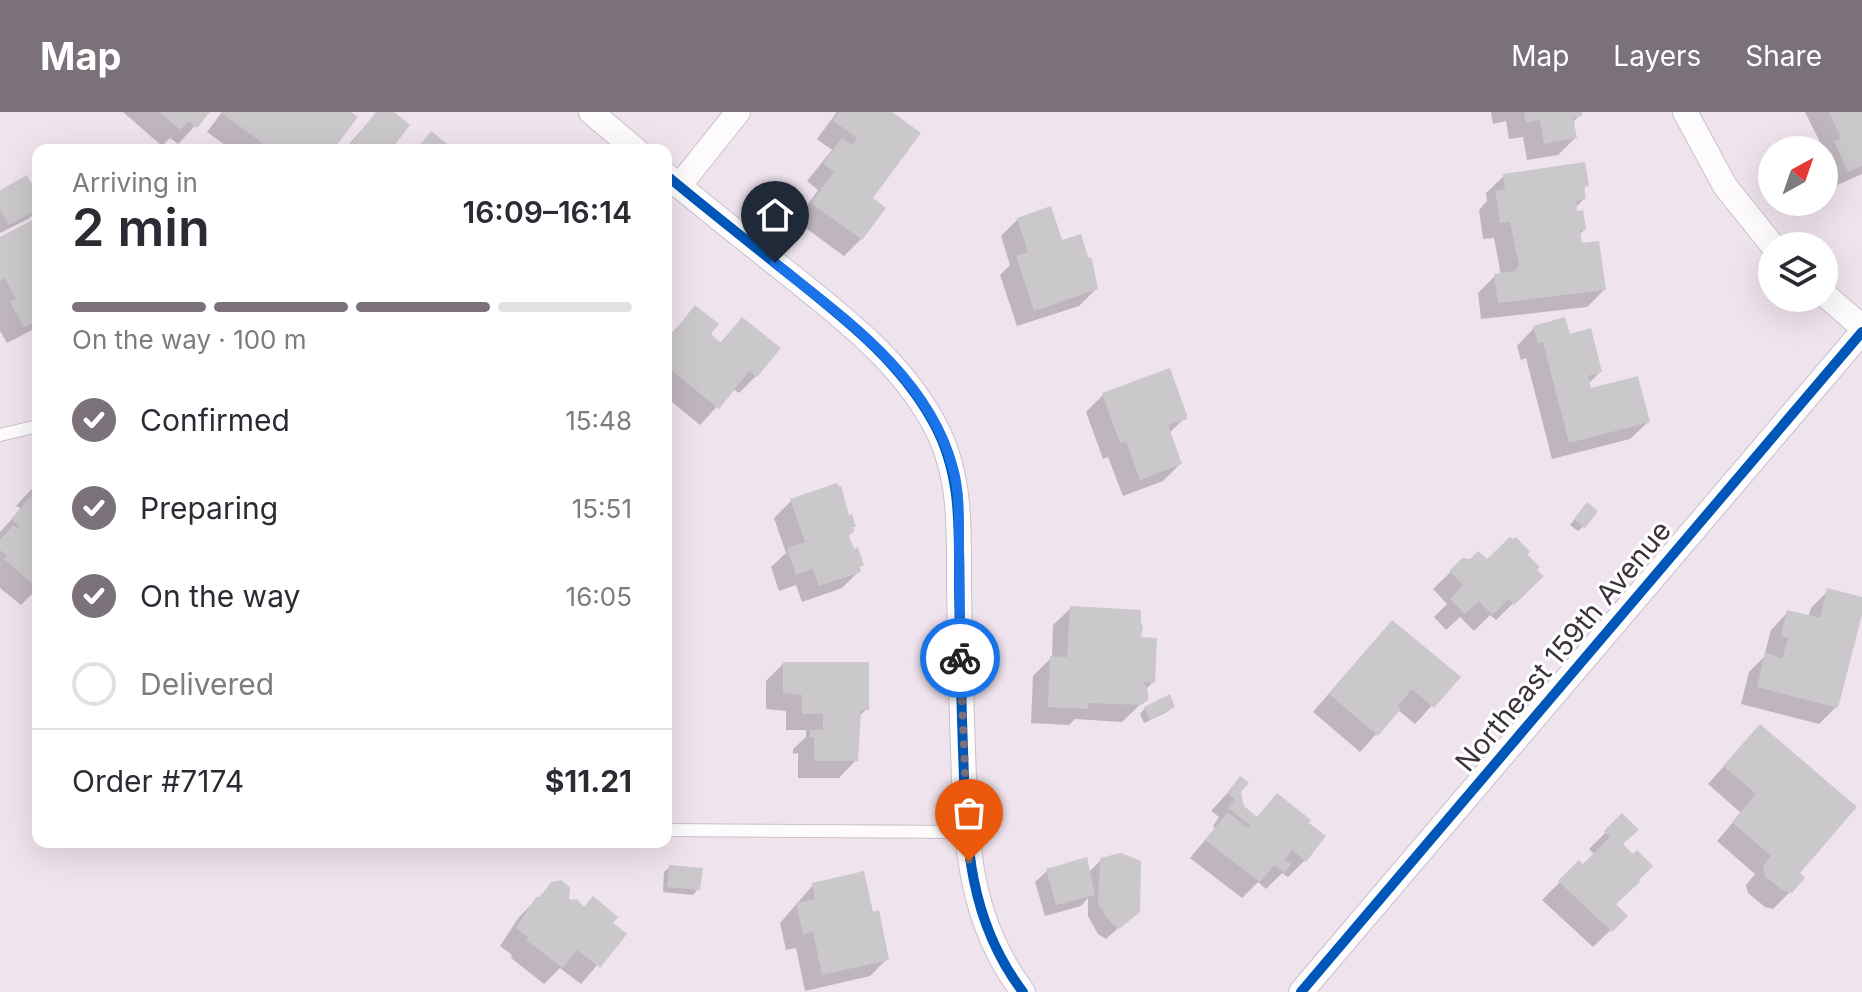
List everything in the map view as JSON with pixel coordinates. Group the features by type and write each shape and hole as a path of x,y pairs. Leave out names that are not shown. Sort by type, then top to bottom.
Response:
{"street":[{"path":"591,112 629,144"},
{"path":"738,112 672,180 847,321 883,355 912,388 934,423 953,467 959,506 960,664 969,861 979,905 995,947 1023,992"},
{"path":"1685,112 1725,186 1762,232"},
{"path":"1838,307 1862,330"},
{"name":"Northeast 159th Avenue","path":"1301,992 1862,330"}],"lane":[{"path":"0,435 32,427"},
{"path":"672,830 967,832"}],"building":[{"path":"159,112 210,112 197,128 188,121 181,130"},
{"path":"351,112 358,117 338,144 264,144 223,114"},
{"path":"376,112 394,112 410,125 396,144 351,144"},
{"path":"839,112 892,112 921,133 873,198 886,208 862,240 811,203 834,172 823,163 842,138 852,145 857,138 833,121"},
{"path":"1524,112 1582,112 1582,116 1573,117 1577,138 1544,144 1540,120 1526,123"},
{"path":"1829,112 1862,112 1862,166 1848,172 1838,150 1838,139 1841,138"},
{"path":"431,131 447,144 421,144"},
{"path":"1585,162 1589,186 1584,187 1586,199 1576,201 1577,211 1583,210 1586,230 1580,231 1582,243 1599,241 1606,290 1498,303 1494,274 1515,271 1519,265 1510,222 1500,223 1495,191 1505,189 1503,174"},
{"path":"27,175 32,185 32,212 9,225 0,209 0,190"},
{"path":"1051,206 1062,240 1081,234 1088,257 1092,259 1098,289 1034,311 1016,256 1028,252 1017,218"},
{"path":"32,220 32,323 24,327 10,302 16,299 5,278 0,281 0,237"},
{"path":"695,305 719,324 711,334 721,343 742,317 781,348 757,377 749,371 719,409 672,371 672,334"},
{"path":"1565,317 1570,334 1591,328 1602,372 1588,376 1591,388 1638,376 1650,422 1569,443 1543,342 1538,344 1533,326"},
{"path":"1170,368 1187,415 1187,419 1168,425 1182,464 1140,480 1126,441 1120,443 1102,393"},
{"path":"837,483 841,486 849,515 852,514 856,527 853,527 854,532 848,534 854,549 858,547 864,565 860,567 861,572 819,586 813,569 796,575 787,548 805,542 790,499"},
{"path":"32,495 32,584 4,559 7,556 0,550 0,540 13,525 18,529 20,527 11,519"},
{"path":"1587,502 1598,511 1585,528 1574,519"},
{"path":"1510,537 1516,537 1530,552 1527,554 1544,576 1514,605 1509,599 1492,615 1479,601 1465,614 1450,599 1463,585 1449,571 1462,558 1470,559 1478,551 1487,559"},
{"path":"1827,588 1862,597 1862,615 1838,708 1757,687 1765,652 1782,659 1788,638 1781,636 1787,610 1820,618"},
{"path":"1070,606 1141,610 1141,637 1157,638 1155,683 1144,682 1148,700 1141,705 1089,703 1088,709 1048,707 1050,656 1067,657"},
{"path":"1392,620 1461,677 1434,708 1412,689 1398,706 1401,709 1378,736 1329,694"},
{"path":"783,662 869,662 869,710 861,710 858,761 814,761 814,737 810,737 810,730 823,730 823,714 802,714 802,695 783,693"},
{"path":"1170,694 1175,707 1150,719 1144,707"},
{"path":"1760,724 1857,807 1800,873 1805,878 1792,893 1782,890 1765,876 1763,866 1771,856 1732,822 1756,794 1723,766"},
{"path":"1240,776 1249,783 1241,792 1244,806 1257,817 1277,793 1326,836 1306,862 1292,850 1285,860 1291,864 1285,873 1274,865 1260,882 1205,840 1228,812 1248,828 1250,825 1228,808 1235,799 1227,793"},
{"path":"1622,813 1639,830 1623,844 1633,854 1637,850 1653,866 1616,904 1628,916 1612,932 1558,881 1579,860 1583,864 1610,837 1604,831"},
{"path":"1121,853 1141,861 1140,912 1119,929 1098,904 1100,858"},
{"path":"1087,857 1095,895 1056,905 1046,869"},
{"path":"669,865 703,868 700,890 667,887"},
{"path":"864,871 873,912 879,910 889,960 822,975 813,932 803,934 796,903 815,899 812,883"},
{"path":"561,880 570,887 571,900 577,899 584,907 593,896 618,917 613,923 627,934 600,968 577,950 563,968 526,940 528,937 516,928 536,897 540,897 551,882"}],"cycle path":[{"path":"672,180 833,310 888,360 919,399 942,440 957,501 962,729 966,815 973,876 990,935 1004,964 1023,992"},
{"path":"1301,992 1862,332"}],"way so far":[{"path":"960,658 969,861"}],"route":[{"path":"775,263 847,321 883,355 912,388 934,423 953,467 959,506 960,658"}]}
